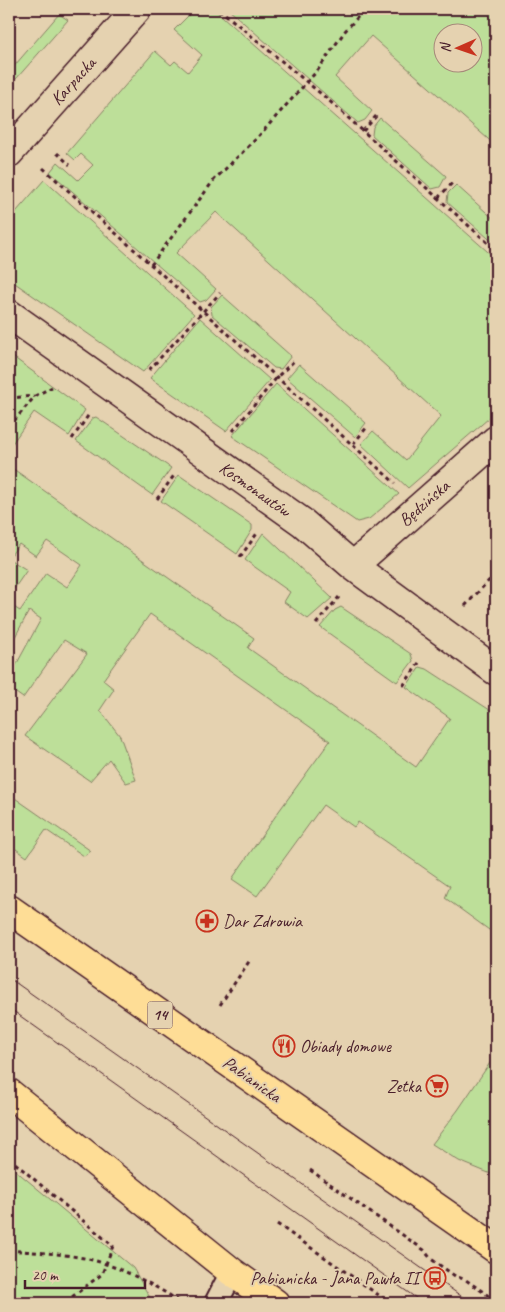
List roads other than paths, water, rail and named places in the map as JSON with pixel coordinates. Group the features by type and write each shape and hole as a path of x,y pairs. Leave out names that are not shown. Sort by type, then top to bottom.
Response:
{"main road":[{"name":"Pabianicka","path":"9,909 496,1249"},
{"path":"9,1093 232,1272 275,1303"}],"street":[{"name":"Karpacka","path":"9,153 137,9"},
{"name":"Kosmonautów","path":"9,314 302,522 352,566 496,671"},
{"name":"Będzińska","path":"352,566 496,440"}],"lane":[{"path":"216,1303 232,1272"}],"tram line":[{"path":"9,978 471,1303"},
{"path":"9,1008 423,1303"}],"place":[{"name":"Dar Zdrowia","path":"207,921"},
{"name":"Obiady domowe","path":"284,1046"},
{"name":"Zetka","path":"437,1086"},
{"name":"Pabianicka - Jana Pawła II","path":"435,1278"}]}
